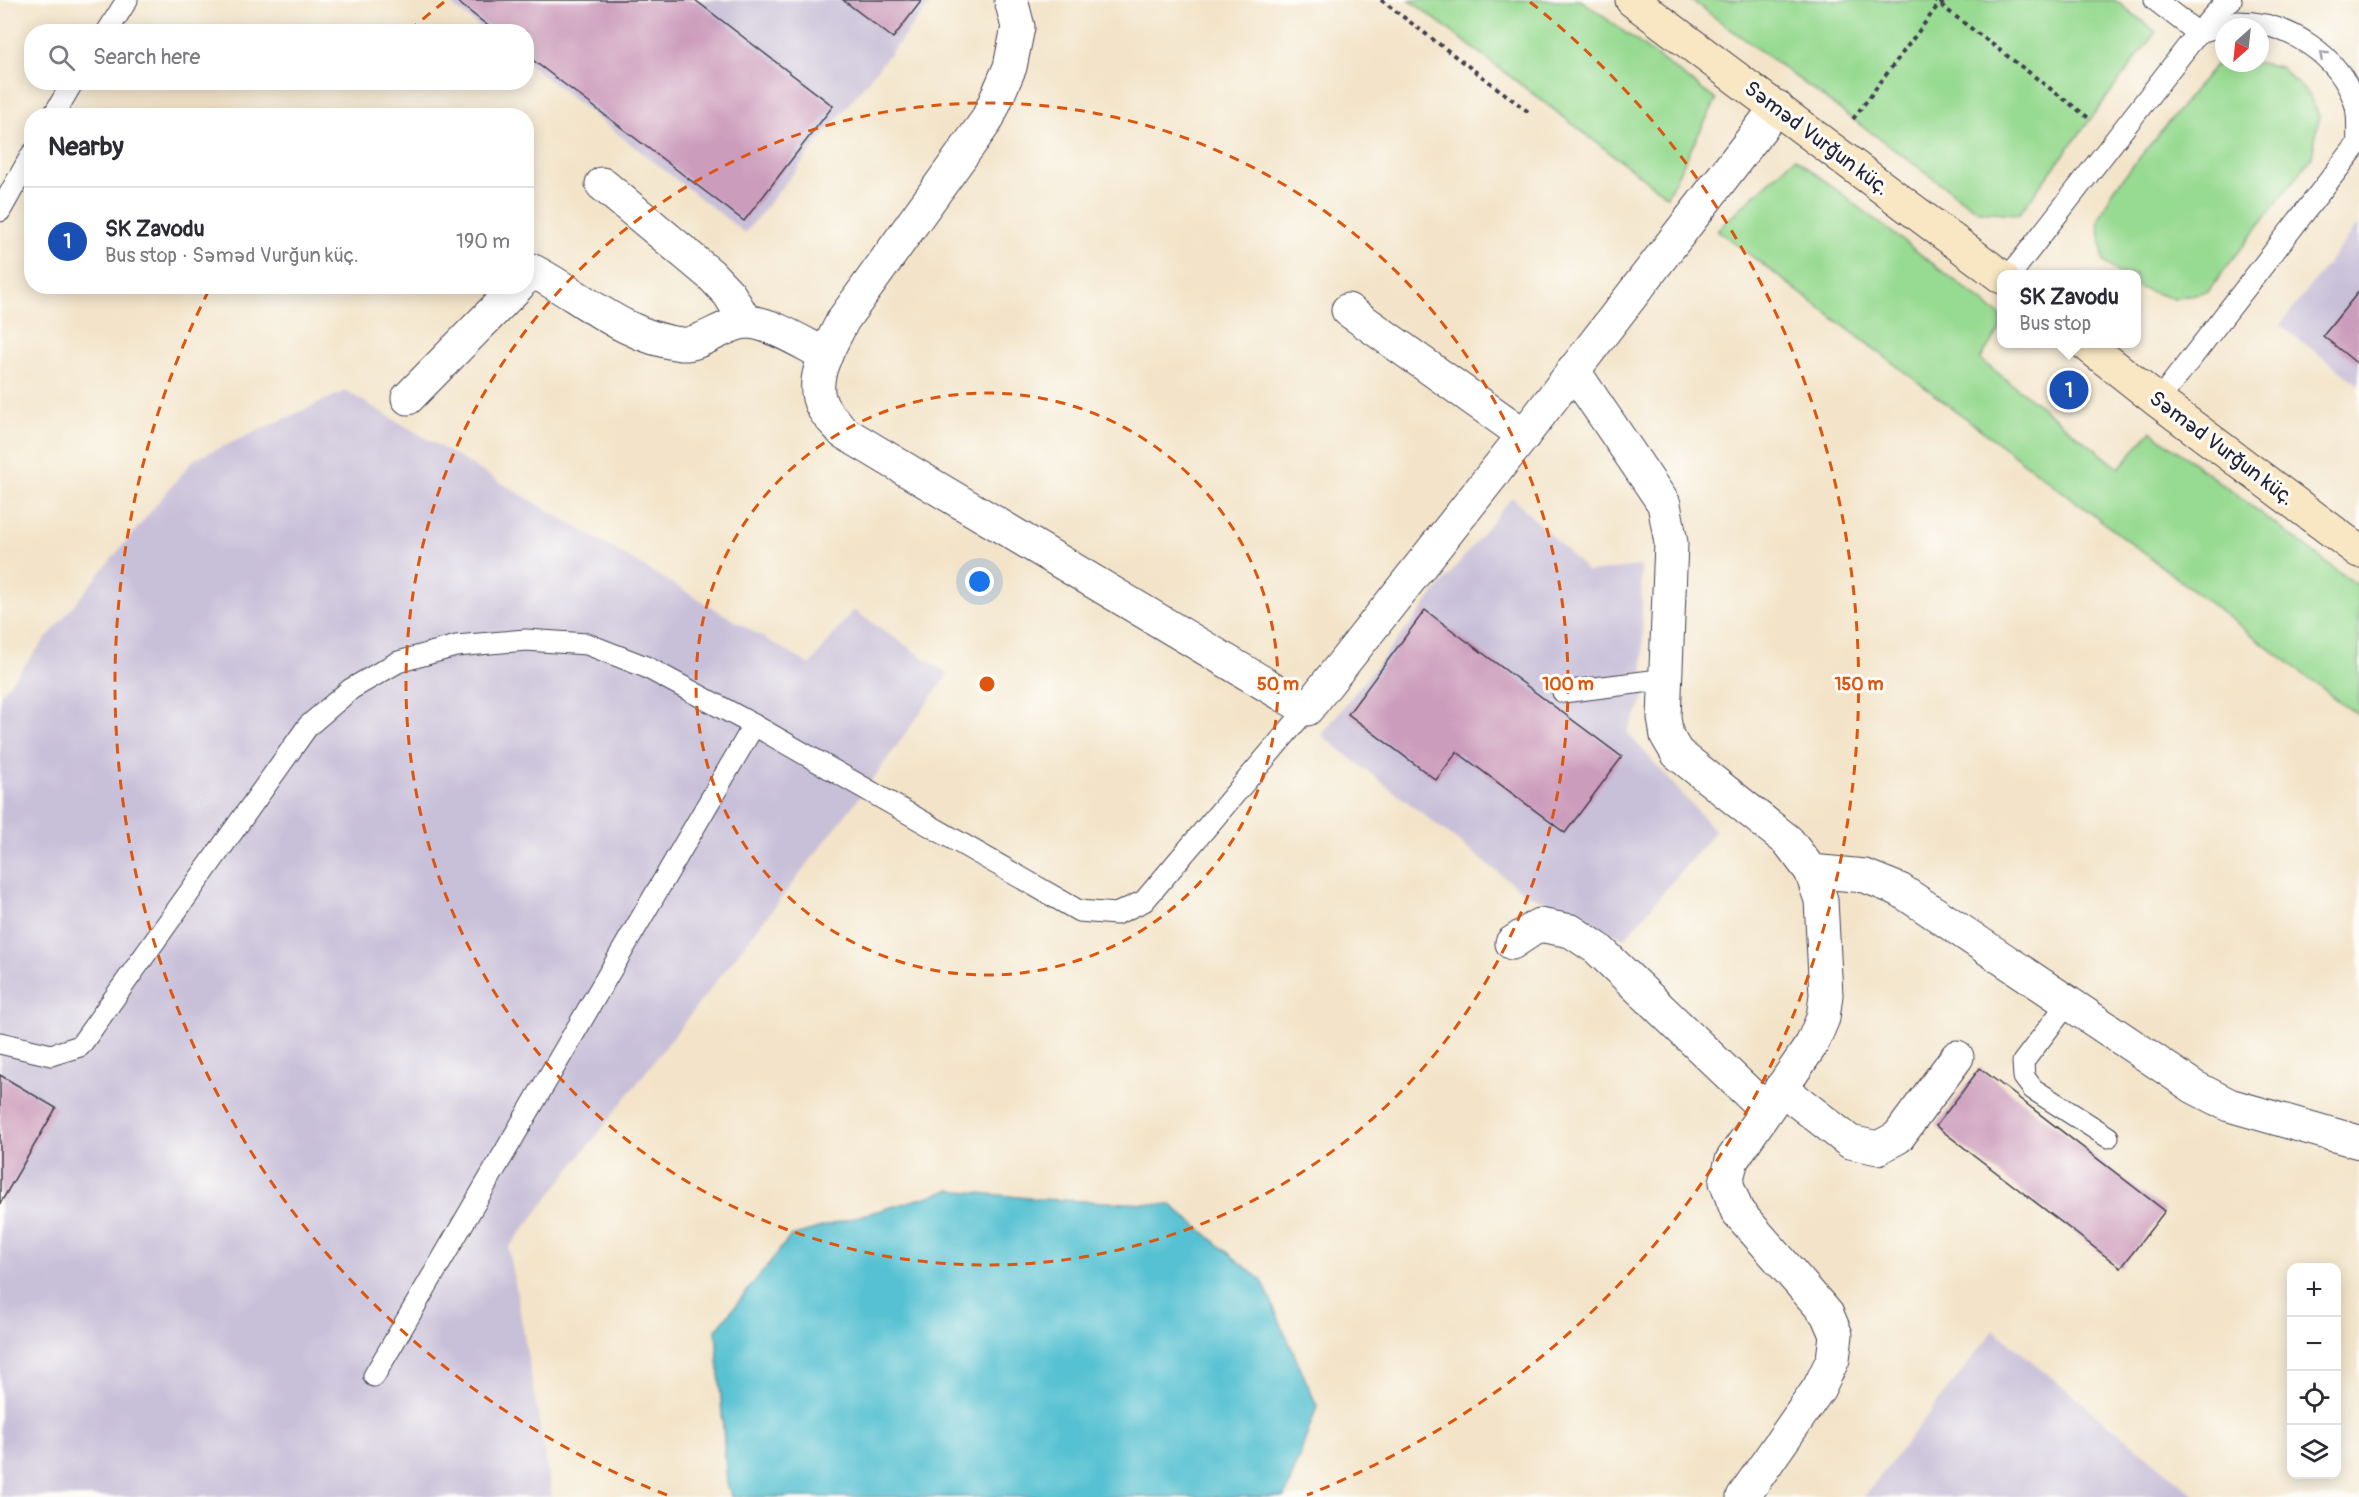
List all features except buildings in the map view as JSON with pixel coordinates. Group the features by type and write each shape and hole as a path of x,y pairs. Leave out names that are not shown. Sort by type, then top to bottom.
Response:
{"main road":[{"name":"Səməd Vurğun küç.","path":"1632,0 1997,274"},
{"name":"Səməd Vurğun küç.","path":"2091,348 2158,401 2359,551"}],"street":[{"path":"1011,0 1018,27 1010,67 987,120 843,320 826,355 816,385 822,406 843,432 1307,709 1524,435 1777,107"},
{"path":"602,184 711,276 729,294 746,322"},
{"path":"534,278 557,284 624,326 655,339 684,345 746,322 767,327 826,355"},
{"path":"408,398 509,294"},
{"path":"1348,310 1524,435"},
{"path":"1573,370 1664,504 1671,543 1664,718 1667,735 1677,753 1788,841 1811,871 1821,900 1826,995 1823,1018 1812,1044 1732,1160 1726,1182 1737,1211 1827,1314 1836,1335 1833,1359 1819,1388 1743,1497"},
{"path":"1811,871 1865,876 1900,890 2194,1087 2220,1100 2359,1142"},
{"path":"1512,943 1539,925 1571,931 1598,949 1773,1100 1850,1142 1878,1148 1898,1137 1957,1057"}],"lane":[{"path":"112,24 127,0"},
{"path":"2155,0 2198,33"},
{"path":"2014,270 2198,33 2230,0"},
{"path":"2158,401 2358,144 2356,105 2338,69 2312,45 2269,24 2235,22 2198,33"},
{"path":"58,108 69,90"},
{"path":"0,211 24,168"},
{"path":"0,1043 51,1055 80,1046 308,726 351,689 398,662 456,646 526,640 587,644 646,667 754,725 1079,911 1116,914 1144,901 1307,709"},
{"path":"1563,692 1667,679"},
{"path":"374,1376 754,725"},
{"path":"2067,1003 2023,1062 2024,1077 2033,1089 2108,1137"}],"path":[{"path":"1381,0 1530,113"},
{"path":"1934,0 2090,119"},
{"path":"1853,119 1939,4 1950,0"}],"shaded area":[{"path":"445,0 933,0 745,233 534,68 534,24 476,24"},
{"path":"2359,223 2359,385 2280,325"},
{"path":"346,391 810,665 853,610 948,674 865,790 509,1248 552,1497 0,1497 0,695 193,460"},
{"path":"1512,497 1588,572 1641,566 1644,700 1627,732 1715,831 1625,938 1522,891 1321,735"},
{"path":"1994,1330 2197,1497 1864,1497"}],"green space":[{"path":"1410,0 1581,0 1716,100 1667,196"},
{"path":"1691,0 2115,0 2156,32 2019,214 1978,211"},
{"path":"2215,65 2215,72 2269,72 2269,65 2280,67 2309,95 2319,116 2312,157 2208,291 2174,299 2141,288 2141,270 2114,270 2104,262 2098,221 2114,189"},
{"path":"1795,158 1997,313 1997,334 1980,359 2119,468 2151,431 2359,587 2359,716 1717,230"}],"water":[{"path":"950,1190 1038,1199 1171,1205 1262,1281 1317,1406 1285,1497 732,1497 727,1483 716,1330 791,1236"}],"place":[{"name":"SK Zavodu","path":"2069,390"}]}
